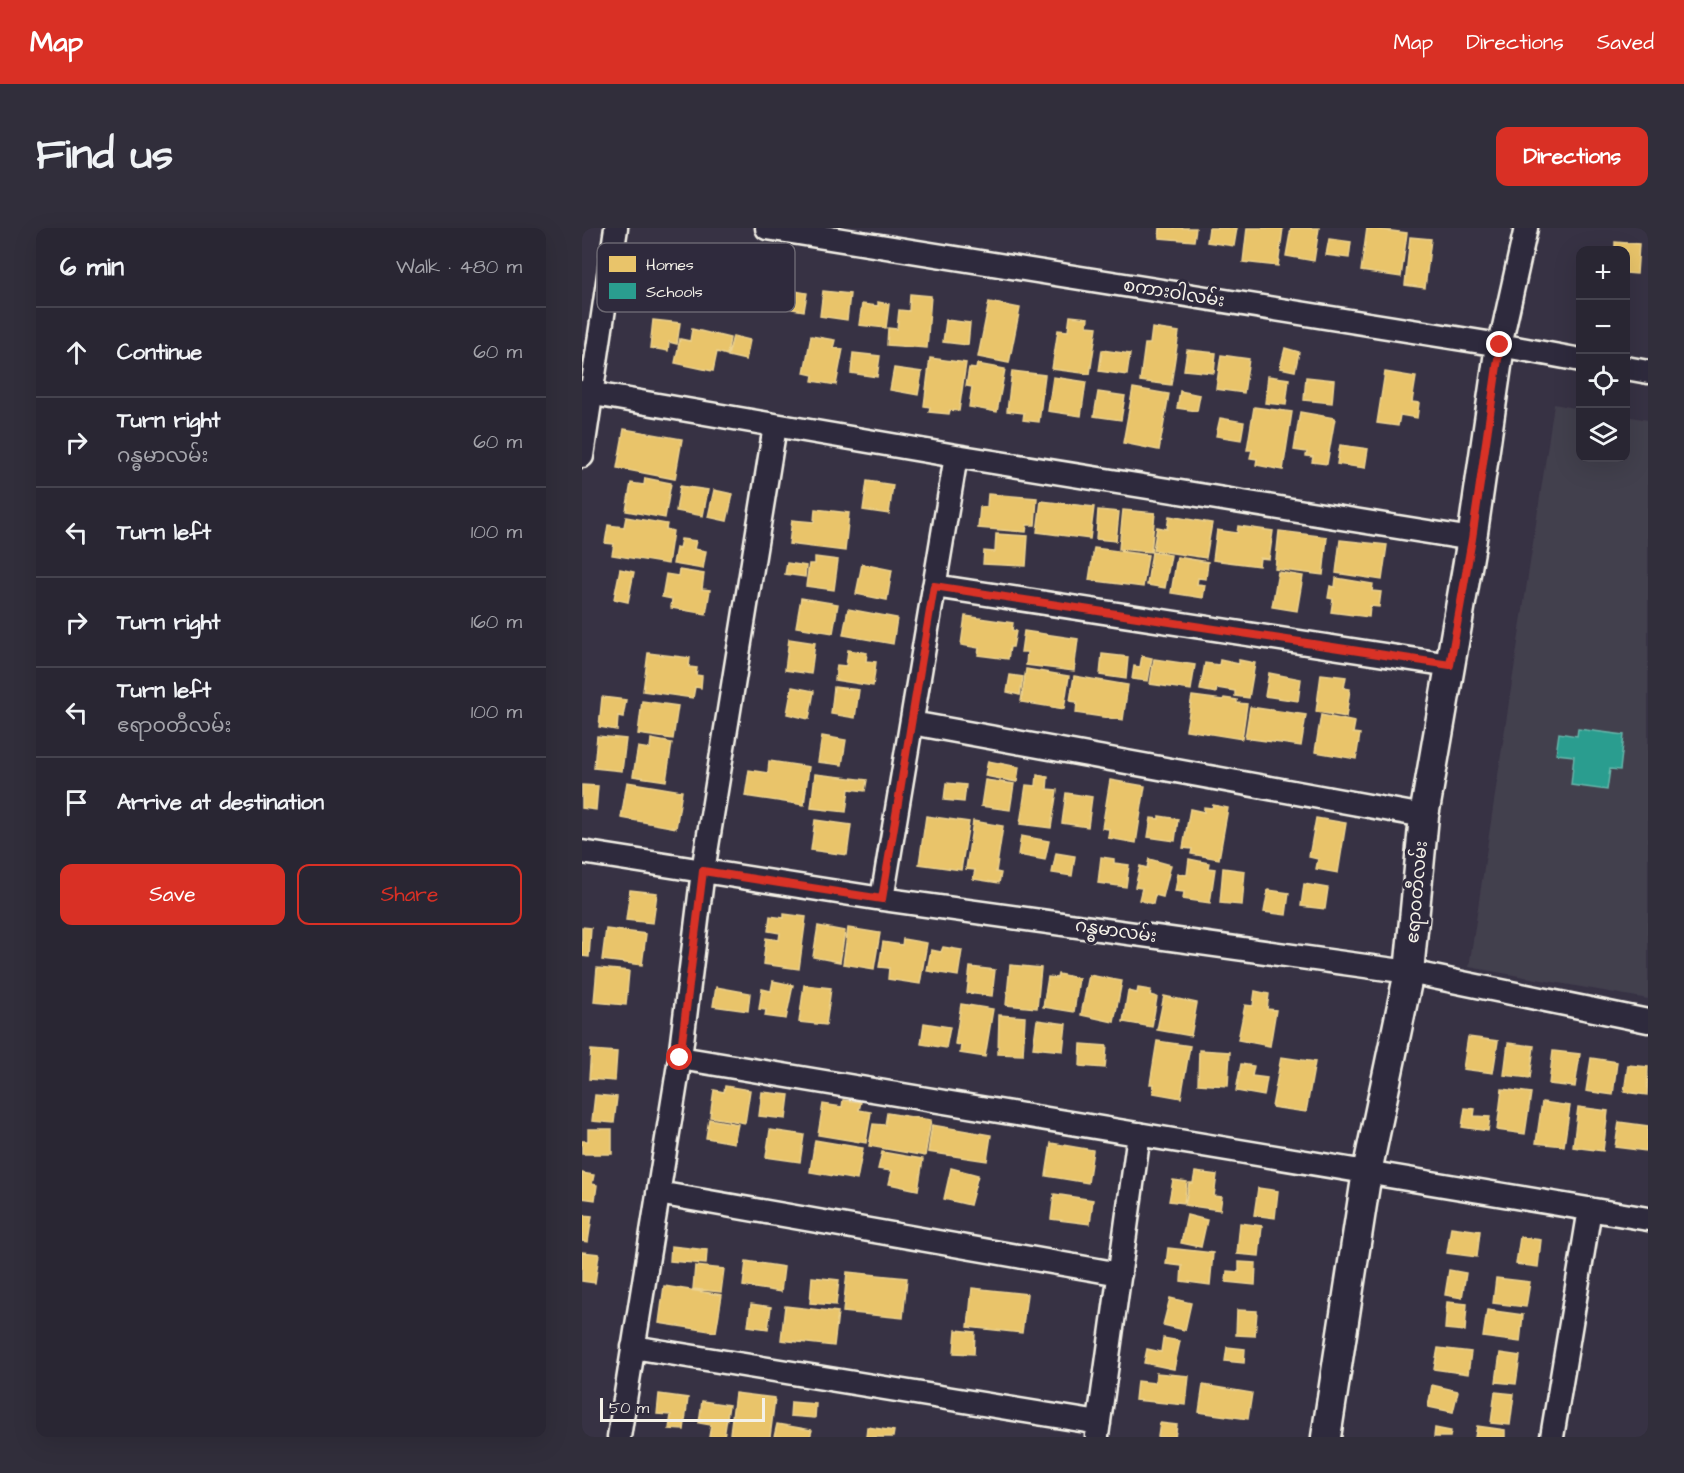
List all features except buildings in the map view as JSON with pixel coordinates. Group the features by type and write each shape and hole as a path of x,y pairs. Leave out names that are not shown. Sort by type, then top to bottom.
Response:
{"street":[{"path":"613,243 616,228"},
{"name":"စကားဝါလမ်း","path":"767,228 1576,359"},
{"path":"1500,345 1526,228"},
{"path":"582,456 587,393 601,312"},
{"name":"ဧရာဝတီလမ်း","path":"1326,1437 1367,1172 1409,972 1424,816 1472,539 1500,345"},
{"path":"1630,369 1648,372"},
{"path":"587,393 956,456 1472,539"},
{"path":"619,1437 680,1058 703,871 775,426"},
{"path":"882,899 956,456"},
{"path":"934,586 1450,665"},
{"path":"912,723 1424,816"},
{"name":"ဂန္ဓမာလမ်း","path":"582,852 882,899 1409,972 1648,1021"},
{"path":"680,1058 1648,1219"},
{"path":"633,1347 1098,1430 1139,1134"},
{"path":"658,1193 1120,1274"},
{"path":"1552,1437 1590,1209"}],"shaded area":[{"path":"1554,404 1576,408 1576,462 1630,462 1630,417 1648,420 1648,999 1469,967"}],"route":[{"path":"680,1058 703,871 882,899 934,586 1450,665 1472,539 1500,345"}]}
